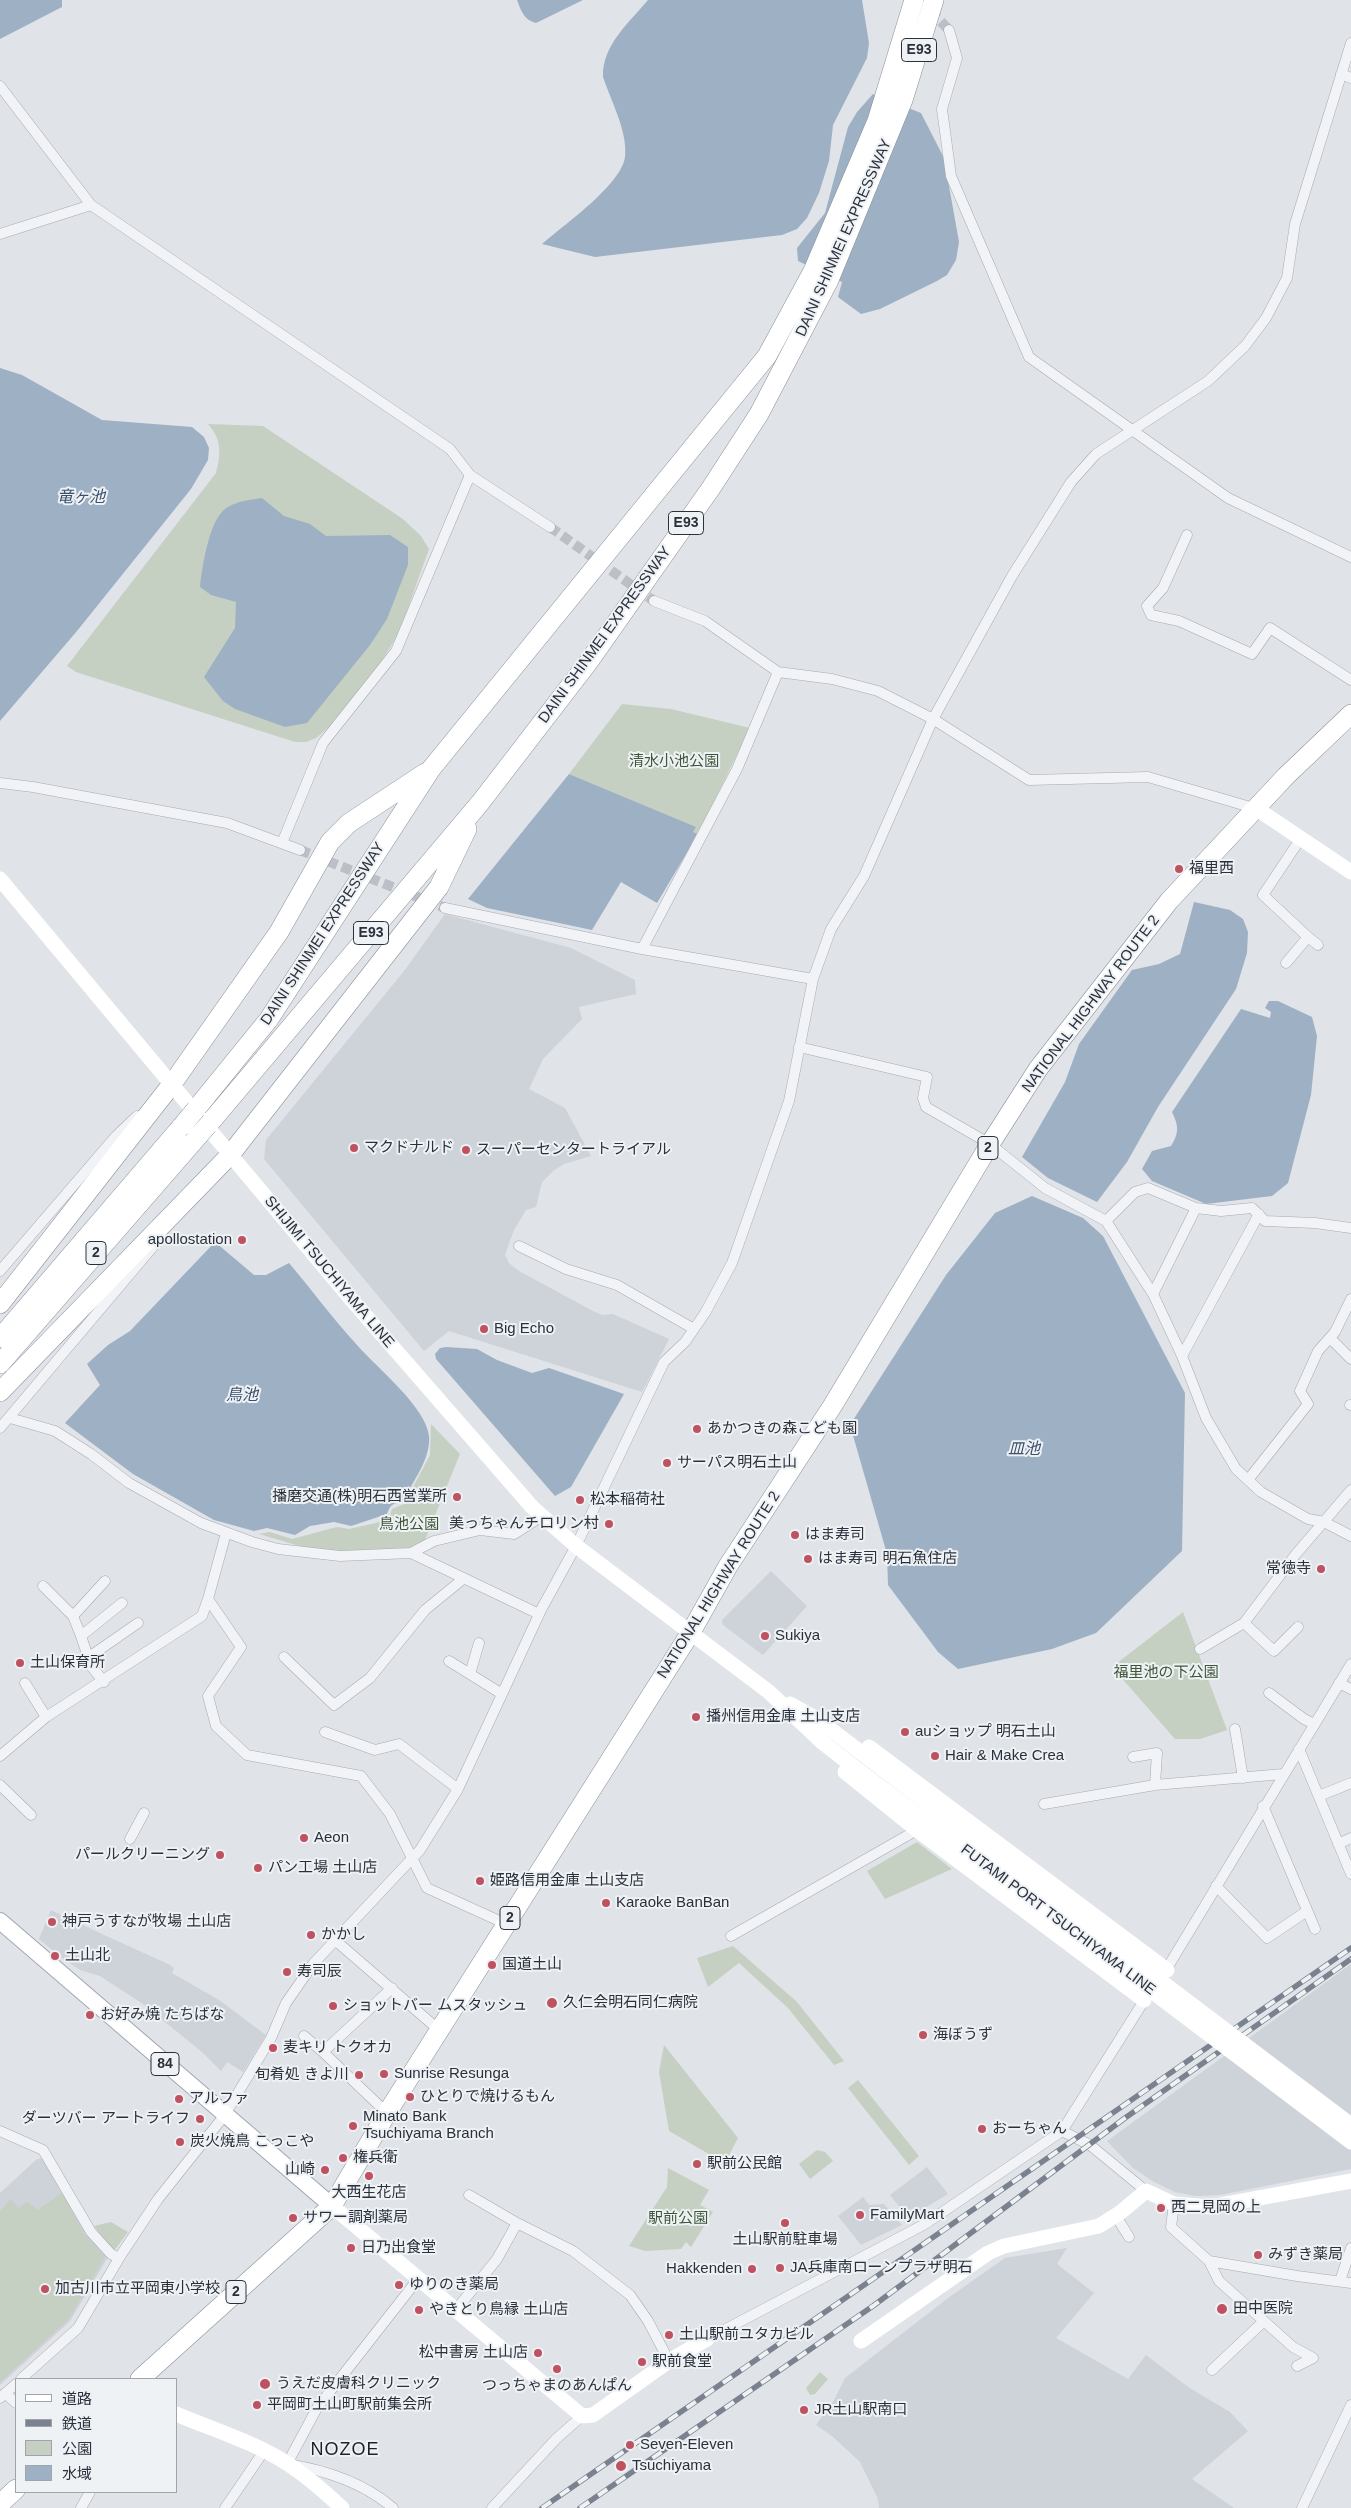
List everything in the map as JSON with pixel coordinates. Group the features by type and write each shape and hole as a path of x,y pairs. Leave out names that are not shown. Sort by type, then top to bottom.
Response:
{"highway":[{"name":"DAINI SHINMEI EXPRESSWAY","path":"895,97 914,0"},
{"name":"DAINI SHINMEI EXPRESSWAY","path":"214,1118 480,804 587,664 712,488 759,414 821,276 934,0"},
{"name":"DAINI SHINMEI EXPRESSWAY","path":"202,1102 269,1019 431,769 749,380 821,276"},
{"name":"NATIONAL HIGHWAY ROUTE 2","path":"141,2378 332,2206 387,2113 691,1632 728,1566 833,1405 990,1144 1038,1069 1169,901 1286,776 1351,714"},
{"path":"0,1304 172,1084 278,932 330,842 349,823 431,769"},
{"path":"0,1392 230,1155 439,887 480,804"},
{"name":"2","path":"0,1338 202,1102"},
{"name":"2","path":"0,1364 214,1118"},
{"path":"0,2504 15,2490"}],"main road":[{"path":"1256,809 1351,872"},
{"name":"SHIJIMI TSUCHIYAMA LINE","path":"0,880 389,1343 542,1516 576,1546 691,1632"},
{"name":"FUTAMI PORT TSUCHIYAMA LINE","path":"691,1632 770,1692 822,1742 1351,2124"},
{"name":"FUTAMI PORT TSUCHIYAMA LINE","path":"770,1692 817,1719 1142,1974 1351,2142"},
{"path":"817,1719 854,1737 880,1754 1167,1970"},
{"path":"822,1742 844,1772 917,1830 1144,2000"},
{"name":"84","path":"0,1921 224,2116 332,2206"},
{"path":"861,2341 988,2253 1004,2246 1089,2229 1116,2216 1146,2191 1174,2204 1199,2207 1225,2206 1351,2181"},
{"path":"332,2206 582,2416 594,2415 669,2362 707,2339"},
{"path":"178,2415 264,2451 287,2464 314,2483 342,2508"}],"street":[{"path":"949,30 958,58 942,109 952,176 1030,357 1228,498 1351,557"},
{"path":"22,2378 78,2328 119,2258 162,2193 224,2116 271,2038 286,2003 313,1964 420,1850 458,1789 539,1614 576,1546 664,1362 686,1342 732,1263 789,1101 813,979 832,929 864,876 932,718 1012,576 1071,482 1096,454 1208,381 1245,346 1266,318 1287,278 1295,224 1346,76 1351,42"},
{"path":"0,86 91,205 450,449 470,475 550,527"},
{"path":"0,234 91,205"},
{"path":"282,843 323,743 396,651 470,475"},
{"path":"1187,535 1163,588 1147,606 1152,615 1179,621 1252,654 1270,628 1351,680"},
{"path":"654,601 705,621 778,672 832,679 878,691 932,718 1028,780 1148,777 1256,809"},
{"path":"642,949 737,769 778,672"},
{"path":"0,783 33,787 227,823 300,850"},
{"path":"1301,838 1263,894 1318,945"},
{"path":"445,908 642,949 813,979"},
{"path":"1286,963 1308,937"},
{"path":"799,1047 926,1077 923,1098 926,1107 990,1144 1045,1188 1106,1221 1153,1294 1182,1356 1206,1418 1236,1469 1261,1492 1308,1519 1324,1522 1351,1536"},
{"path":"0,1271 116,1136 172,1084"},
{"path":"0,1428 230,1155"},
{"path":"1106,1221 1135,1192 1148,1188 1196,1208 1220,1211 1252,1208 1265,1221 1315,1223 1351,1228"},
{"path":"1153,1294 1196,1208"},
{"path":"1182,1356 1258,1214"},
{"path":"519,1246 566,1269 617,1285 694,1329"},
{"path":"1248,1480 1308,1404 1300,1391 1318,1351 1330,1338 1351,1299"},
{"path":"1330,1338 1351,1359"},
{"path":"10,1418 55,1432 91,1454 129,1482 201,1523 226,1533 278,1548 340,1556 411,1553 434,1541 480,1530 514,1534 542,1516"},
{"path":"1200,1649 1244,1623 1351,1490"},
{"path":"0,1756 46,1717 104,1682 202,1616 226,1533"},
{"path":"411,1553 539,1614"},
{"path":"284,1657 334,1705 370,1678 425,1610 463,1579"},
{"path":"73,1616 105,1581"},
{"path":"43,1586 73,1616 91,1666 104,1682"},
{"path":"208,1599 241,1647 208,1696 216,1726 247,1755 361,1776 390,1814 427,1888 506,1924"},
{"path":"81,1636 122,1603"},
{"path":"89,1657 138,1623"},
{"path":"1244,1623 1274,1652 1298,1628"},
{"path":"470,1674 479,1643"},
{"path":"449,1662 502,1694"},
{"path":"707,2339 925,2224 1062,2131 1144,2000 1167,1970 1263,1806 1351,1664"},
{"path":"1340,1682 1351,1689"},
{"path":"25,1683 46,1717"},
{"path":"1269,1693 1304,1719 1314,1724"},
{"path":"1235,1729 1243,1778"},
{"path":"325,1732 374,1750 399,1744 458,1789"},
{"path":"1299,1749 1351,1874"},
{"path":"1133,1757 1157,1753 1155,1785"},
{"path":"1044,1804 1155,1785 1283,1774"},
{"path":"1319,1796 1351,1783"},
{"path":"0,1785 31,1815"},
{"path":"1263,1806 1315,1930"},
{"path":"130,1839 144,1813"},
{"path":"731,1936 917,1830"},
{"path":"1338,1844 1351,1838"},
{"path":"1216,1886 1267,1938 1307,1911"},
{"path":"336,1941 439,2030"},
{"path":"323,2052 392,1988"},
{"path":"304,2036 387,2113"},
{"path":"0,2131 43,2150 91,2232 111,2254 119,2258"},
{"path":"1062,2131 1096,2150 1146,2191"},
{"path":"469,2195 517,2223 573,2251 630,2295 648,2321 669,2362"},
{"path":"1174,2204 1171,2227 1209,2261 1219,2281 1293,2347 1313,2358 1297,2366"},
{"path":"1116,2216 1129,2237"},
{"path":"455,2310 497,2259 517,2223"},
{"path":"1340,2281 1351,2248"},
{"path":"1209,2261 1351,2283"},
{"path":"393,2508 361,2486 312,2468 287,2464 317,2408 418,2279"},
{"path":"1212,2370 1264,2321"},
{"path":"15,2385 3,2396 15,2403"},
{"path":"1302,2508 1351,2405"},
{"path":"492,2508 556,2439 582,2416"},
{"path":"225,2508 264,2451"},
{"path":"86,2506 90,2493"}],"shaded area":[{"path":"445,914 571,948 635,980 636,994 579,1007 582,1019 543,1059 529,1089 565,1108 591,1156 564,1164 553,1171 542,1182 536,1207 526,1210 514,1230 505,1255 509,1263 519,1271 593,1311 602,1315 613,1314 669,1339 642,1392 449,1331 424,1351 264,1159 266,1140 404,971"},
{"path":"771,1571 807,1606 763,1655 723,1625 722,1620"},
{"path":"51,1910 61,1915 60,1919 79,1927 83,1925 168,1964 174,1968 172,1973 219,2000 266,2035 243,2072 227,2062 221,2071 202,2052 143,2004 100,1976 80,1970 39,1939"},
{"path":"1351,1964 1351,2169 1220,2195 1195,2196 1175,2192 1154,2182 1133,2168 1107,2141"},
{"name":"加古川市立平岡東小学校","path":"43,2158 108,2257 70,2321 0,2385 0,2193 37,2159"},
{"path":"927,2167 948,2194 908,2218 890,2195"},
{"path":"863,2197 869,2205 884,2204 902,2225 861,2245 838,2216"},
{"path":"1067,2248 1057,2264 1094,2293 1056,2338 1128,2379 1146,2355 1188,2387 1230,2412 1248,2431 1192,2479 1234,2508 879,2508 878,2499 860,2462 832,2436 816,2425 834,2400 845,2378 948,2298 1005,2258"}],"green space":[{"path":"208,424 263,426 403,519 421,536 429,549 399,633 374,673 335,722 316,738 306,742 295,742 76,672 67,666 216,473 219,447 216,436"},
{"name":"清水小池公園","path":"622,704 671,709 750,728 698,834 693,832 695,827 569,774"},
{"name":"鳥池公園","path":"431,1424 460,1454 425,1540 410,1550 341,1553 306,1548 259,1534 270,1532 292,1539 337,1527 349,1529 376,1523 390,1516 392,1509 404,1504 430,1455"},
{"name":"福里池の下公園","path":"1183,1612 1227,1730 1200,1739 1175,1739 1112,1667"},
{"path":"917,1842 952,1869 885,1899 867,1871"},
{"path":"733,1946 797,2002 844,2061 834,2065 788,2008 739,1963 708,1987 697,1958"},
{"path":"664,2045 738,2138 729,2155 714,2157 669,2131 659,2072"},
{"path":"858,2080 919,2156 909,2165 848,2088"},
{"path":"817,2150 825,2152 833,2161 810,2179 799,2164"},
{"name":"駅前公園","path":"668,2168 709,2190 700,2205 713,2212 691,2247 686,2242 681,2249 645,2251 629,2246 667,2187"},
{"name":"加古川市立平岡東小学校","path":"62,2193 85,2235 105,2257 68,2320 0,2382 0,2211 11,2199 18,2208 27,2202 38,2210"},
{"path":"111,2222 128,2232 114,2251 94,2226"},
{"path":"820,2372 828,2379 815,2394 810,2395 806,2388"}],"water":[{"path":"0,0 62,0 62,7 0,39"},
{"path":"517,0 583,0 536,23 526,17"},
{"path":"648,0 862,0 869,43 867,58 833,125 829,161 819,193 807,218 797,229 782,235 595,257 542,244 603,192 621,168 625,157 624,137 603,77 604,65 607,55 618,35"},
{"path":"873,94 921,113 944,158 959,242 956,260 947,275 880,309 861,314 838,297 842,282 798,261 797,248 825,213 848,127 857,112"},
{"name":"竜ヶ池","path":"0,368 22,375 102,420 192,427 204,437 209,448 208,460 191,489 77,631 0,721"},
{"path":"262,498 284,516 310,524 326,536 390,535 408,547 408,565 387,619 370,645 307,723 285,727 235,709 223,701 204,677 235,628 236,602 211,595 200,587 211,534 219,515 229,506 247,500"},
{"path":"569,774 696,827 693,832 698,834 657,903 621,882 592,930 487,908 468,899"},
{"path":"1194,902 1230,910 1243,919 1248,932 1247,953 1236,989 1158,1107 1127,1162 1097,1202 1048,1178 1022,1157 1065,1082 1079,1044 1132,970 1159,964 1180,954"},
{"path":"1269,1001 1278,1001 1312,1017 1317,1036 1311,1095 1288,1183 1272,1196 1206,1204 1152,1181 1142,1169 1152,1151 1171,1146 1174,1141 1177,1129 1172,1112 1241,1009 1270,1018 1271,1012 1265,1008"},
{"name":"皿池","path":"1032,1196 1083,1218 1103,1236 1185,1393 1182,1551 1096,1633 1052,1649 958,1669 938,1652 888,1585 887,1554 850,1425 946,1275 995,1213"},
{"name":"鳥池","path":"215,1242 254,1275 266,1275 289,1263 348,1335 399,1388 419,1413 426,1425 429,1436 427,1453 402,1502 392,1505 387,1514 351,1526 334,1522 310,1526 295,1535 267,1528 254,1531 214,1520 133,1474 65,1423 100,1385 87,1364 108,1345 130,1331"},
{"path":"440,1348 477,1349 497,1360 532,1373 549,1368 624,1394 571,1487 555,1496 436,1359 435,1354"}],"tunnel":[{"path":"920,0 949,30"},
{"path":"550,527 654,601"},
{"path":"300,850 445,908"}],"railway":[{"path":"542,2508 1351,1948"},
{"path":"580,2508 873,2306 1125,2118 1351,1959"}],"place":[{"name":"福里西","path":"1179,869"},
{"name":"マクドナルド","path":"354,1148"},
{"name":"スーパーセンタートライアル","path":"466,1150"},
{"name":"apollostation","path":"242,1240"},
{"name":"Big Echo","path":"484,1329"},
{"name":"あかつきの森こども園","path":"697,1429"},
{"name":"サーパス明石土山","path":"667,1463"},
{"name":"播磨交通(株)明石西営業所","path":"457,1497"},
{"name":"松本稲荷社","path":"580,1500"},
{"name":"美っちゃんチロリン村","path":"609,1524"},
{"name":"はま寿司","path":"795,1535"},
{"name":"はま寿司 明石魚住店","path":"808,1559"},
{"name":"常徳寺","path":"1321,1569"},
{"name":"Sukiya","path":"765,1636"},
{"name":"土山保育所","path":"20,1663"},
{"name":"播州信用金庫 土山支店","path":"696,1717"},
{"name":"auショップ 明石土山","path":"905,1732"},
{"name":"Hair & Make Crea","path":"935,1756"},
{"name":"Aeon","path":"304,1838"},
{"name":"パールクリーニング","path":"220,1855"},
{"name":"パン工場 土山店","path":"258,1868"},
{"name":"姫路信用金庫 土山支店","path":"480,1881"},
{"name":"Karaoke BanBan","path":"606,1903"},
{"name":"神戸うすなが牧場 土山店","path":"52,1922"},
{"name":"かかし","path":"311,1935"},
{"name":"土山北","path":"55,1956"},
{"name":"国道土山","path":"492,1965"},
{"name":"寿司辰","path":"287,1972"},
{"name":"久仁会明石同仁病院","path":"552,2003"},
{"name":"ショットバー ムスタッシュ","path":"333,2006"},
{"name":"お好み焼 たちばな","path":"90,2015"},
{"name":"海ぼうず","path":"923,2035"},
{"name":"麦キリ トクオカ","path":"273,2048"},
{"name":"Sunrise Resunga","path":"384,2074"},
{"name":"旬肴処 きよ川","path":"359,2075"},
{"name":"ひとりで焼けるもん","path":"410,2097"},
{"name":"アルファ","path":"179,2099"},
{"name":"ダーツバー アートライフ","path":"200,2119"},
{"name":"Minato Bank Tsuchiyama Branch","path":"353,2126"},
{"name":"おーちゃん","path":"982,2129"},
{"name":"炭火焼鳥 こっこや","path":"180,2142"},
{"name":"権兵衛","path":"343,2158"},
{"name":"駅前公民館","path":"697,2164"},
{"name":"山崎","path":"325,2170"},
{"name":"大西生花店","path":"369,2176"},
{"name":"西二見岡の上","path":"1161,2208"},
{"name":"FamilyMart","path":"860,2215"},
{"name":"サワー調剤薬局","path":"293,2218"},
{"name":"土山駅前駐車場","path":"785,2223"},
{"name":"日乃出食堂","path":"351,2248"},
{"name":"みずき薬局","path":"1258,2255"},
{"name":"JA兵庫南ローンプラザ明石","path":"780,2268"},
{"name":"Hakkenden","path":"752,2269"},
{"name":"ゆりのき薬局","path":"399,2285"},
{"name":"加古川市立平岡東小学校","path":"45,2289"},
{"name":"田中医院","path":"1222,2309"},
{"name":"やきとり鳥縁 土山店","path":"419,2310"},
{"name":"土山駅前ユタカビル","path":"669,2335"},
{"name":"松中書房 土山店","path":"538,2353"},
{"name":"駅前食堂","path":"642,2362"},
{"name":"つっちゃまのあんぱん","path":"557,2369"},
{"name":"うえだ皮膚科クリニック","path":"265,2384"},
{"name":"平岡町土山町駅前集会所","path":"257,2405"},
{"name":"JR土山駅南口","path":"804,2410"},
{"name":"Seven-Eleven","path":"630,2445"},
{"name":"Tsuchiyama","path":"621,2466"}],"district":[{"name":"NOZOE","path":"345,2450"}]}
